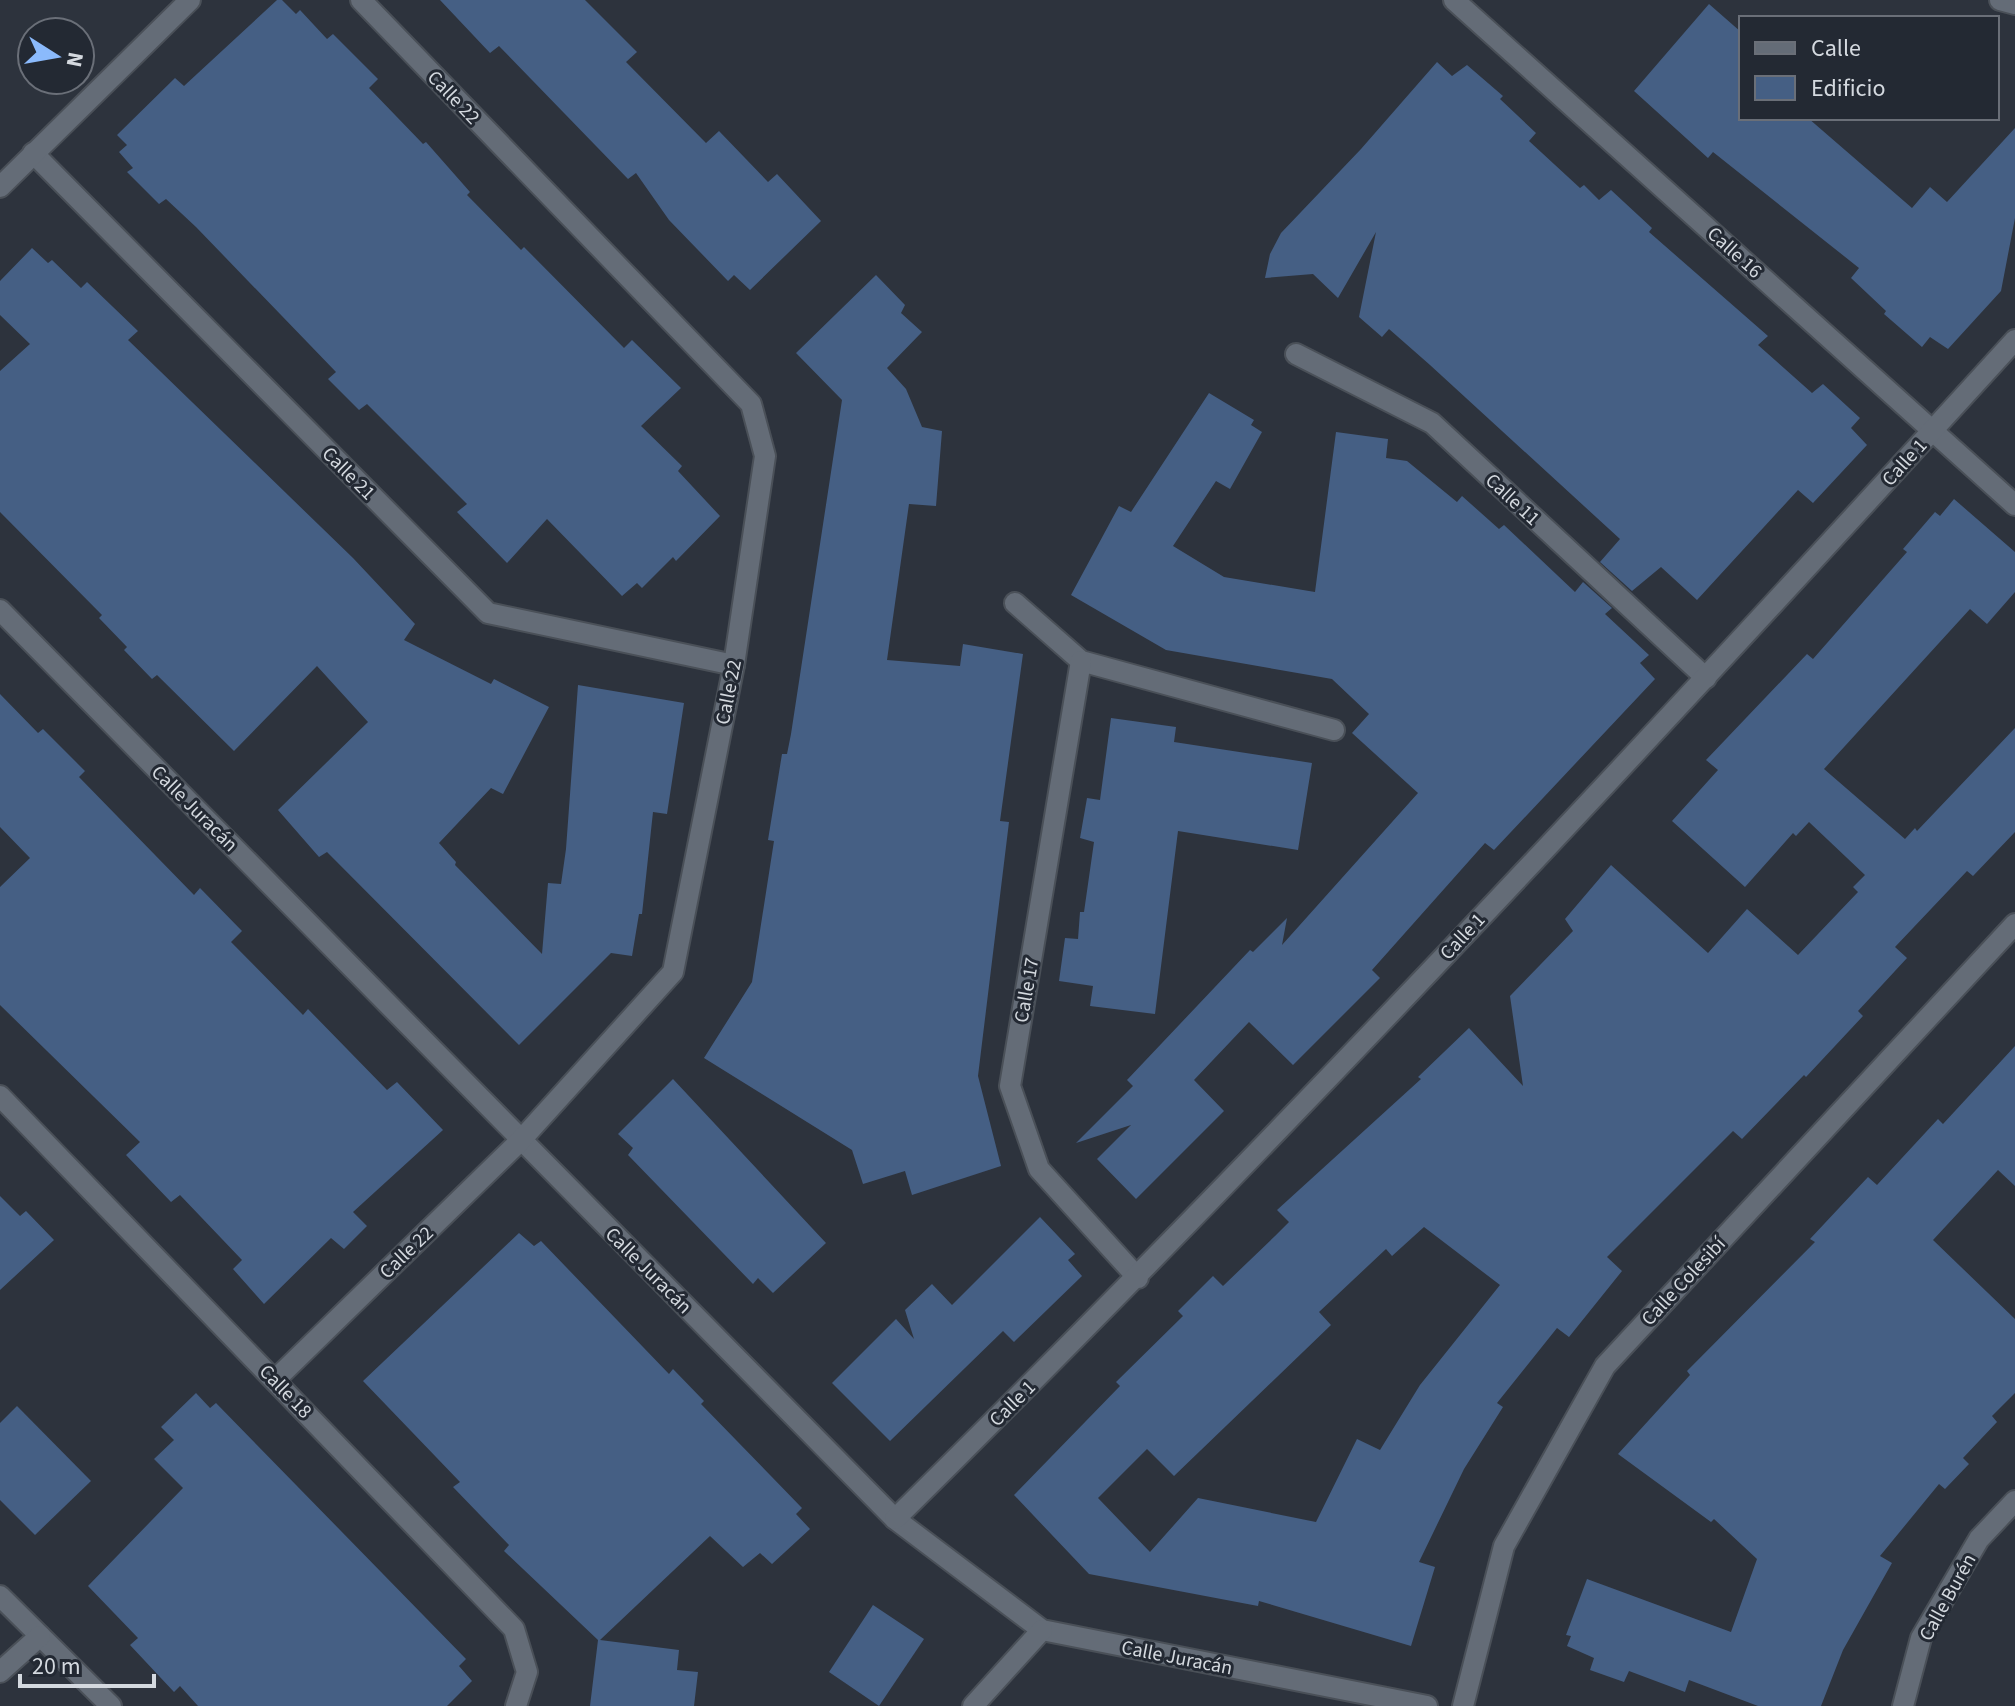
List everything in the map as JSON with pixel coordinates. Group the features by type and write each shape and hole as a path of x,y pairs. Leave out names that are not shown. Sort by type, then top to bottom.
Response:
{"street":[{"path":"0,187 190,0"},
{"name":"Calle 22","path":"276,1379 521,1140 673,972 734,665 765,456 751,404 361,0"},
{"name":"Calle 16","path":"1454,0 2015,505"},
{"path":"2000,0 2015,4"},
{"name":"Calle 21","path":"33,153 488,613 734,665"},
{"name":"Calle 1","path":"895,1519 1138,1278 1706,678 2015,340"},
{"name":"Calle 11","path":"1296,354 1432,423 1706,678"},
{"path":"1015,603 1081,661 1334,730"},
{"name":"Calle Juracán","path":"0,610 895,1519 1042,1630 1427,1706"},
{"name":"Calle 17","path":"1081,661 1010,1086 1039,1169 1138,1278"},
{"name":"Calle Colesibí","path":"1463,1706 1504,1546 1605,1366 2015,924"},
{"name":"Calle 18","path":"0,1096 514,1629 527,1672 516,1706"},
{"name":"Calle Burén","path":"1903,1706 1921,1638 1979,1539 2015,1501"},
{"path":"0,1596 111,1706"},
{"path":"973,1706 1042,1630"},
{"path":"0,1672 40,1636"}],"building":[{"path":"277,0 282,0 296,14 300,10 327,39 333,34 378,79 369,88 423,144 426,142 470,192 467,195 521,250 524,247 624,348 632,340 681,388 641,426 682,466 678,471 720,516 676,561 673,557 642,588 637,583 622,596 547,519 507,563 457,512 467,504 367,404 359,410 328,379 336,372 196,227 166,199 159,204 127,172 133,168 119,152 127,145 117,135 175,78 184,86"},
{"path":"440,0 585,0 637,52 626,62 706,143 719,131 768,182 777,174 821,221 750,290 734,275 728,281 669,220 636,173 628,179 499,46 490,53"},
{"path":"1709,4 1739,30 1739,120 1810,120 1912,208 1930,187 1947,202 2015,128 2015,218 2001,291 1948,349 1930,337 1922,347 1884,314 1886,311 1851,278 1859,268 1713,152 1708,158 1634,91"},
{"path":"1437,62 1452,76 1467,65 1503,96 1500,99 1536,133 1529,141 1580,188 1584,185 1599,200 1611,190 1652,228 1649,232 1768,336 1758,345 1812,393 1823,384 1860,418 1851,428 1867,445 1813,503 1798,490 1697,600 1661,567 1632,591 1600,562 1620,539 1389,329 1382,337 1359,317 1376,232 1338,298 1313,274 1265,278 1270,254 1281,233 1361,149"},
{"path":"32,248 48,263 52,260 81,288 87,282 138,331 128,340 353,558 415,624 404,640 491,684 494,679 549,707 503,794 491,788 439,843 456,862 455,865 542,954 548,883 561,884 566,849 578,685 684,703 667,814 653,812 642,914 639,914 632,956 611,953 519,1045 327,852 319,857 278,810 368,722 317,666 234,751 157,675 152,679 99,618 102,615 0,512 0,371 30,344 0,315 0,281"},
{"path":"876,275 905,305 901,313 922,332 887,368 906,389 922,427 942,431 936,506 909,504 887,660 960,666 963,644 1023,654 1000,821 1009,822 978,1076 1001,1166 912,1195 905,1171 863,1184 852,1150 704,1058 752,982 774,841 768,840 782,754 787,754 791,734 842,400 796,353"},
{"path":"1209,393 1254,420 1251,425 1262,432 1230,489 1216,481 1173,546 1224,577 1315,592 1336,432 1388,439 1386,458 1407,461 1457,502 1462,496 1499,529 1504,525 1575,592 1583,582 1612,608 1605,614 1649,655 1640,663 1655,679 1494,850 1485,843 1372,970 1380,978 1293,1065 1249,1022 1194,1080 1224,1111 1136,1199 1097,1159 1131,1125 1076,1143 1133,1086 1127,1080 1250,950 1253,952 1287,918 1282,945 1418,793 1352,733 1369,714 1332,679 1166,650 1071,595 1119,506 1131,512"},
{"path":"1954,499 2015,552 2015,592 1987,624 1970,609 1824,769 1905,839 1915,828 1917,831 2015,728 2015,832 1973,876 1967,871 1895,947 1907,958 1858,1011 1863,1016 1806,1077 1804,1075 1742,1139 1733,1131 1607,1257 1622,1271 1569,1337 1557,1328 1497,1403 1503,1407 1464,1469 1419,1562 1435,1567 1411,1646 1259,1601 1258,1606 1089,1574 1014,1495 1120,1386 1116,1382 1183,1316 1178,1311 1213,1276 1223,1286 1275,1236 1289,1222 1277,1210 1421,1079 1418,1077 1469,1028 1523,1086 1510,996 1573,931 1565,919 1611,865 1708,953 1747,909 1798,955 1858,892 1853,887 1865,875 1809,822 1796,836 1793,833 1745,887 1672,821 1718,770 1706,760 1807,654 1813,659 1907,552 1903,549 1935,512 1940,516","holes":["1424,1227 1500,1285 1420,1385 1380,1450 1357,1439 1316,1522 1198,1498 1150,1552 1098,1498 1147,1449 1174,1476 1331,1325 1319,1312 1386,1249 1392,1256"]},
{"path":"0,694 38,733 43,729 85,771 79,777 194,895 200,888 242,931 231,942 303,1015 308,1009 387,1090 397,1082 443,1130 353,1212 367,1226 344,1249 331,1238 264,1304 233,1269 242,1260 180,1195 171,1202 126,1155 140,1142 0,1005 0,887 30,858 0,827"},
{"path":"1111,718 1176,727 1174,742 1312,763 1298,850 1178,831 1155,1014 1090,1006 1093,986 1059,981 1065,938 1078,939 1080,912 1084,912 1094,842 1080,838 1087,798 1100,800"},
{"path":"2015,1046 2015,1186 1998,1170 1933,1240 2015,1319 2015,1393 1992,1416 1997,1422 1963,1458 1969,1464 1945,1489 1939,1484 1880,1556 1892,1563 1843,1650 1821,1706 1758,1706 1689,1680 1685,1692 1629,1671 1624,1682 1590,1670 1594,1658 1567,1646 1571,1636 1566,1635 1587,1579 1731,1632 1757,1559 1714,1519 1711,1522 1618,1454 1690,1375 1687,1371 1815,1242 1810,1239 1868,1177 1877,1185 1938,1119 1943,1124"},
{"path":"673,1079 826,1243 773,1293 758,1278 753,1284 628,1155 633,1148 618,1134"},
{"path":"0,1196 20,1216 26,1211 54,1240 0,1290"},
{"path":"1040,1217 1075,1254 1068,1260 1082,1276 1014,1342 1003,1331 890,1441 832,1383 896,1319 914,1339 905,1310 932,1284 952,1305"},
{"path":"519,1233 534,1246 541,1241 669,1374 673,1369 704,1401 701,1404 802,1508 796,1514 810,1529 772,1564 760,1553 743,1567 710,1536 600,1640 679,1650 677,1670 698,1672 694,1706 590,1706 598,1640 504,1551 509,1545 453,1487 460,1482 363,1381"},
{"path":"196,1393 210,1408 216,1403 466,1659 459,1666 472,1681 447,1706 198,1706 180,1686 174,1692 130,1645 138,1638 88,1586 183,1488 154,1459 174,1440 161,1427"},
{"path":"17,1406 91,1481 35,1535 0,1500 0,1423"},
{"path":"873,1605 924,1639 879,1706 829,1672"}]}
